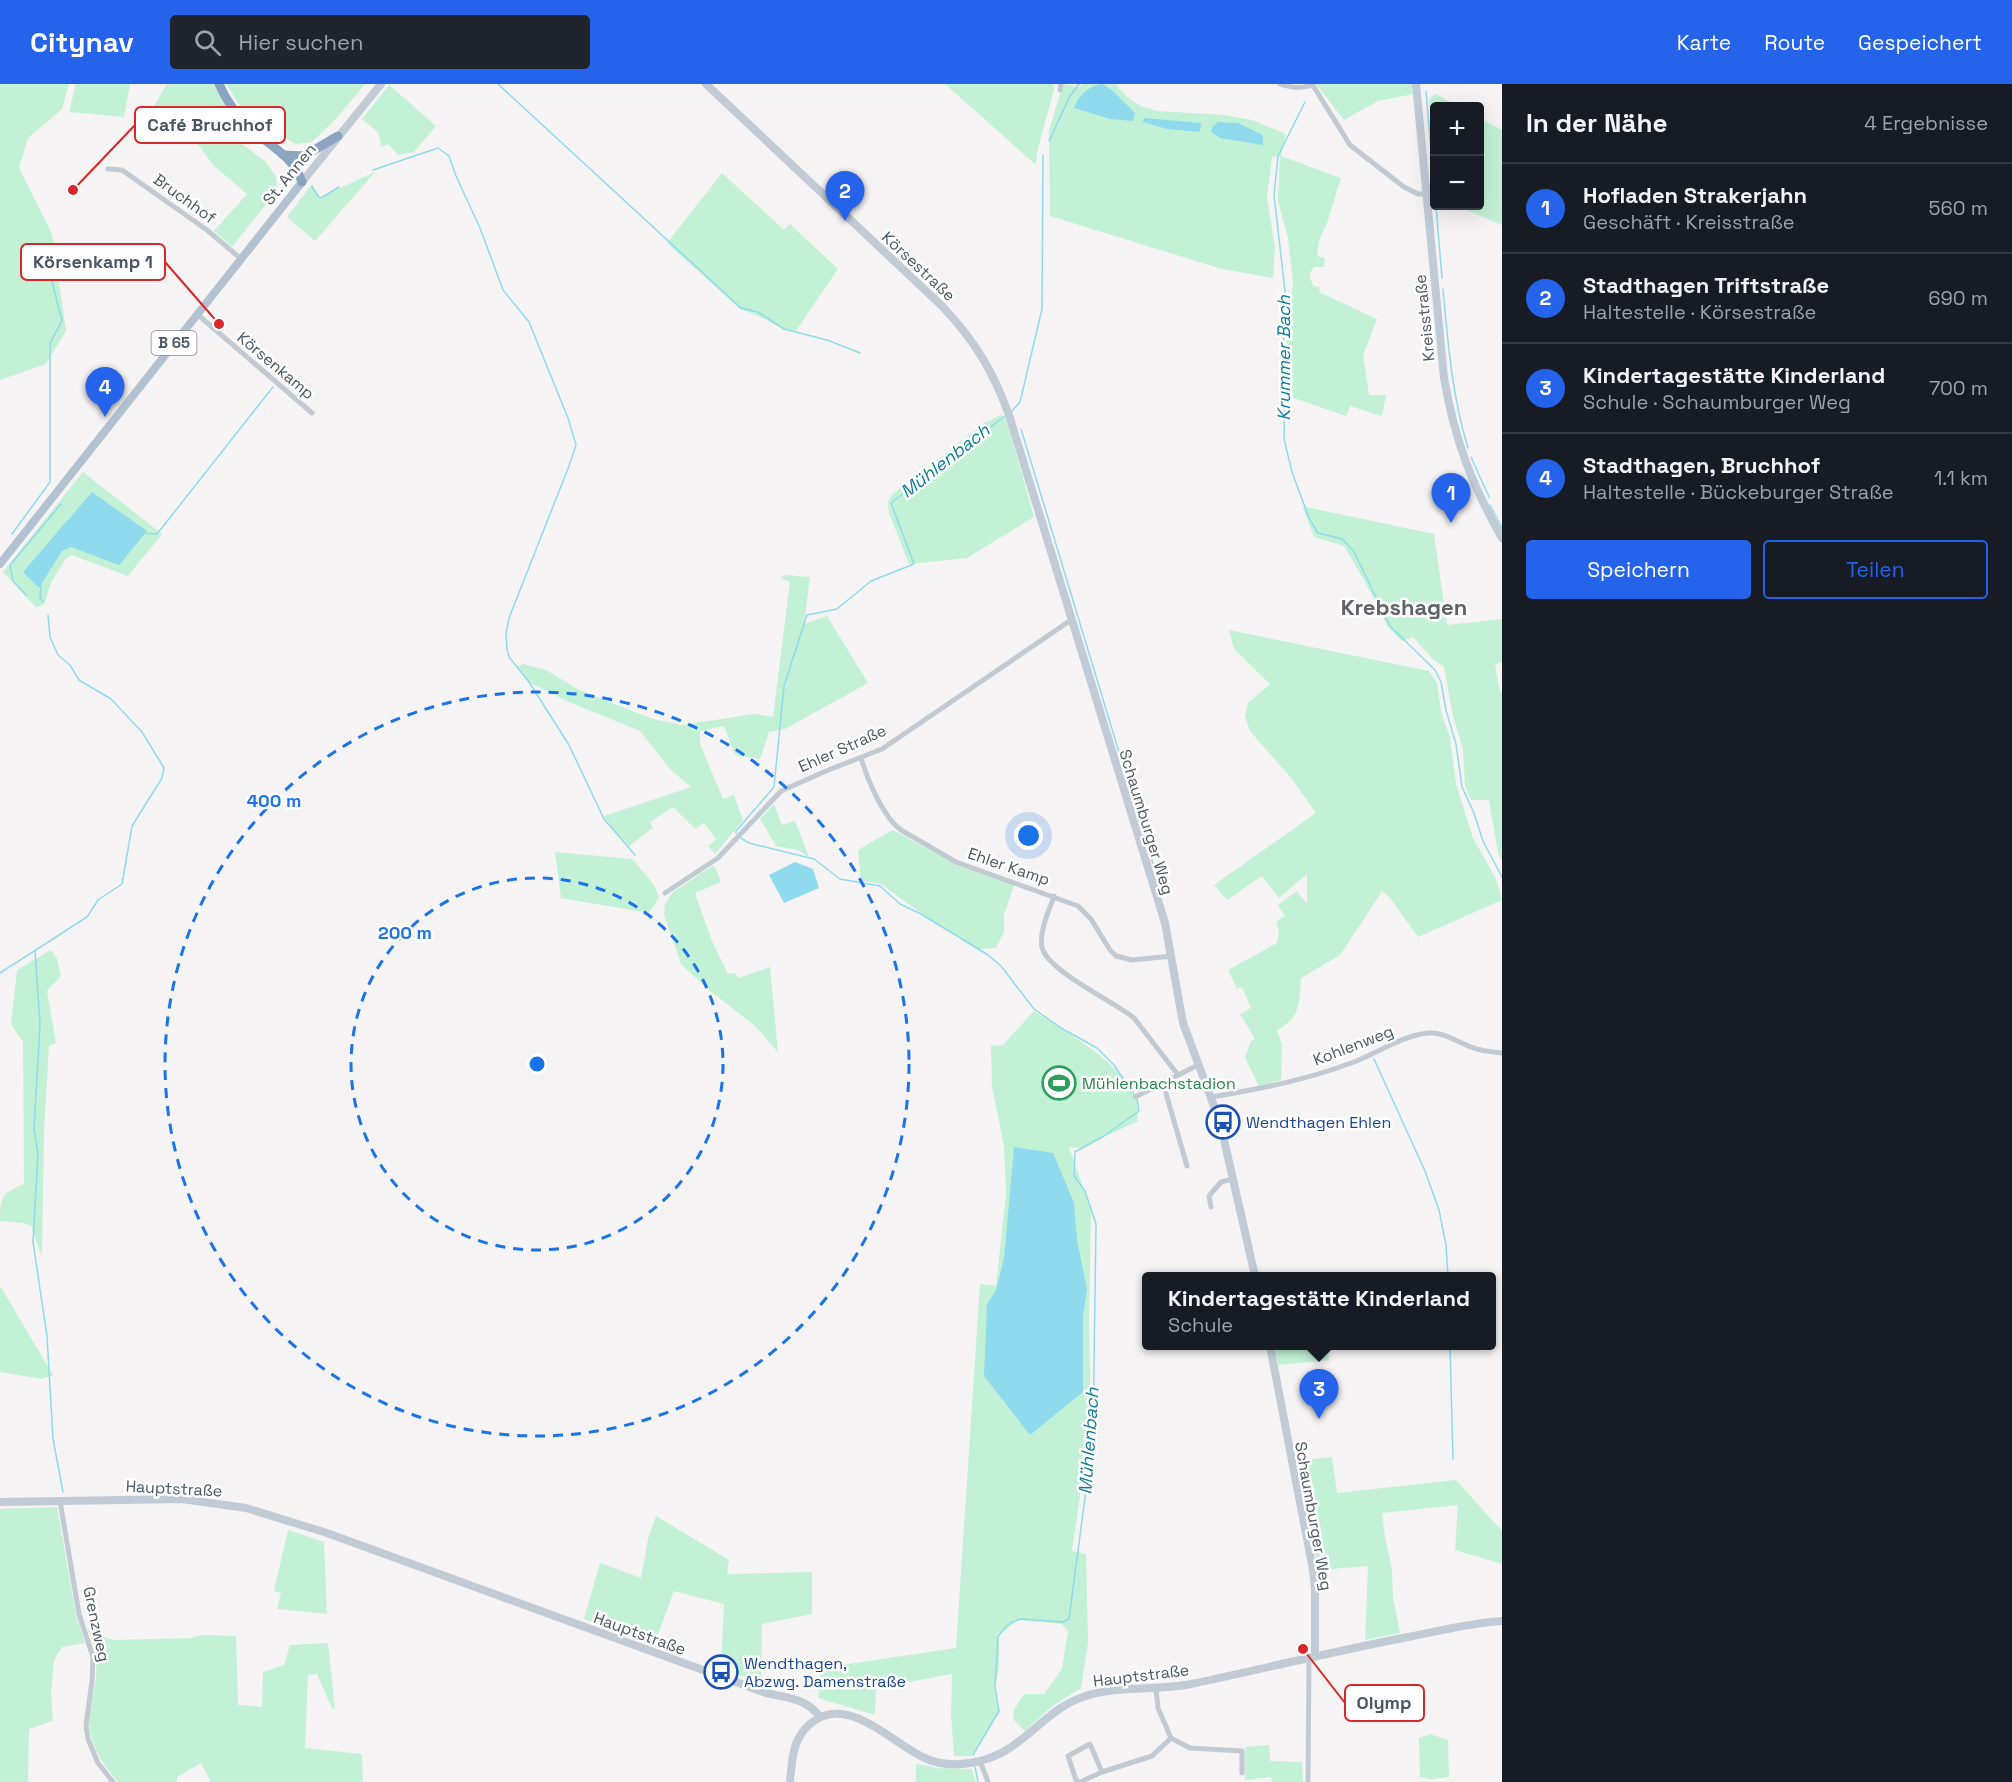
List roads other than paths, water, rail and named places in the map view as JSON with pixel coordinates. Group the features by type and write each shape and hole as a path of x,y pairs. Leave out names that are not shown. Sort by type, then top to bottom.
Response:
{"highway":[{"path":"219,84 229,104 245,124 294,165 302,182"},
{"path":"283,155 304,156 338,136"}],"main road":[{"name":"St. Annen","path":"197,314 302,182"},
{"name":"B 65","path":"0,564 197,314"}],"street":[{"name":"St. Annen","path":"302,182 381,84"},
{"name":"Körsestraße","path":"706,84 942,306 965,331 996,379"},
{"path":"1280,84 1304,88 1313,85 1350,145 1404,187 1418,194 1426,194"},
{"name":"Kreisstraße","path":"1416,84 1444,378 1451,416 1473,483 1502,538"},
{"name":"Bruchhof","path":"108,169 116,169 129,175 207,230 240,258"},
{"name":"Körsenkamp","path":"197,314 312,412"},
{"name":"Schaumburger Weg","path":"996,379 1165,923 1183,1023 1220,1122 1254,1272"},
{"name":"Ehler Straße","path":"665,893 718,858 781,791 889,744 1071,620"},
{"name":"Ehler Kamp","path":"861,758 883,809 895,825 956,862 1078,906 1085,912 1116,956 1132,960 1172,956"},
{"path":"1054,896 1042,935 1043,951 1050,960 1078,983 1134,1018 1178,1075"},
{"name":"Kohlenweg","path":"1212,1097 1282,1084 1319,1074 1350,1064 1401,1041 1428,1033 1439,1033 1472,1048 1502,1053"},
{"path":"1135,1096 1198,1065"},
{"path":"1163,1083 1187,1166"},
{"path":"1211,1207 1209,1196 1221,1182 1233,1179"},
{"name":"Schaumburger Weg","path":"1270,1350 1315,1588 1308,1782"},
{"name":"Hauptstraße","path":"0,1502 182,1499 246,1508 281,1517 755,1689 806,1703 813,1707 820,1718 841,1714 852,1716 929,1760 955,1764 980,1761 1012,1748 1054,1712 1070,1702 1100,1693 1188,1684 1443,1630 1502,1622"},
{"name":"Grenzweg","path":"60,1501 79,1614 93,1657 86,1725 88,1739 98,1763 113,1782"},
{"path":"1156,1689 1158,1708 1171,1738 1190,1748 1242,1751 1242,1773"},
{"path":"790,1782 795,1745 805,1729 820,1718"},
{"path":"1102,1772 1090,1744 1068,1756 1076,1780 1080,1782 1102,1772 1152,1756 1171,1738"},
{"path":"980,1761 988,1782"}],"water":[{"path":"1102,84 1112,90 1135,113 1133,121 1110,119 1074,108 1085,92"},
{"path":"1144,118 1201,123 1200,132 1167,129 1143,122"},
{"path":"1218,122 1238,123 1263,135 1263,145 1220,138 1211,132 1212,127"},
{"path":"92,492 147,531 119,565 71,547 62,551 39,588 23,572"},
{"path":"795,862 813,869 819,888 784,903 769,875"},
{"path":"1014,1147 1053,1153 1074,1203 1077,1240 1087,1289 1083,1316 1083,1392 1030,1435 984,1376 987,1304 996,1290 1004,1258"}],"waterway":[{"path":"498,84 741,308 758,312 784,329 827,340 860,353"},
{"name":"Mühlenbach","path":"1049,141 1070,96 1079,84"},
{"path":"1426,91 1431,156"},
{"name":"Krummer Bach","path":"1305,102 1278,156 1274,195 1287,308 1282,354 1285,393 1284,439 1292,472 1309,518 1318,533 1342,539 1353,550 1390,626 1435,670 1441,682 1456,744 1462,787 1483,841 1502,877"},
{"path":"373,170 438,148 449,156 480,228 503,290 529,322 568,418 576,445 509,618 506,634 507,650 509,657 529,682 569,745 604,819 635,855"},
{"name":"Mühlenbach","path":"1012,411 1020,402 1042,309 1043,155"},
{"path":"312,187 321,198 339,187"},
{"path":"1436,210 1442,278"},
{"path":"12,534 50,482 50,343 62,321 43,246"},
{"path":"1443,289 1454,389 1468,448"},
{"path":"143,533 157,534 273,387"},
{"name":"Mühlenbach","path":"736,833 774,787 784,686 807,615 837,609 871,581 914,564 891,503 1005,416"},
{"path":"1021,429 1156,874"},
{"path":"1471,457 1489,497"},
{"path":"26,595 13,581 10,565 61,504"},
{"path":"1490,505 1502,528"},
{"path":"41,586 40,597 43,602"},
{"path":"0,973 87,917 98,900 122,884 132,826 162,778 164,768 142,732 111,699 79,680 70,665 58,655 50,637 48,615"},
{"name":"Mühlenbach","path":"741,838 749,843 814,859 840,879 880,886 900,904 921,914 988,955 1001,966 1034,1009 1061,1028 1097,1048 1114,1065 1134,1094"},
{"path":"35,951 40,1025 34,1129 38,1154 33,1242 47,1336 53,1439 63,1492"},
{"path":"1374,1059 1425,1171 1439,1210 1446,1245 1448,1272"},
{"name":"Mühlenbach","path":"973,1755 999,1711 995,1686 1000,1634 1011,1623 1021,1619 1063,1622 1069,1619 1093,1437 1096,1224 1085,1191 1074,1176 1075,1152 1104,1136 1139,1111 1137,1099"},
{"path":"1450,1350 1453,1459"},
{"name":"Mühlenbach","path":"975,1767 978,1782"}],"place":[{"name":"Café Bruchhof","path":"73,190"},
{"name":"Stadthagen Triftstraße","path":"845,221"},
{"name":"Körsenkamp 1","path":"219,324"},
{"name":"Stadthagen, Bruchhof","path":"105,417"},
{"name":"Hofladen Strakerjahn","path":"1451,523"},
{"name":"Mühlenbachstadion","path":"1059,1083"},
{"name":"Wendthagen Ehlen","path":"1223,1122"},
{"name":"Kindertagestätte Kinderland","path":"1319,1419"},
{"name":"Olymp","path":"1303,1649"},
{"name":"Wendthagen, Abzwg. Damenstraße","path":"721,1672"}],"district":[{"name":"Krebshagen","path":"1404,607"}]}
